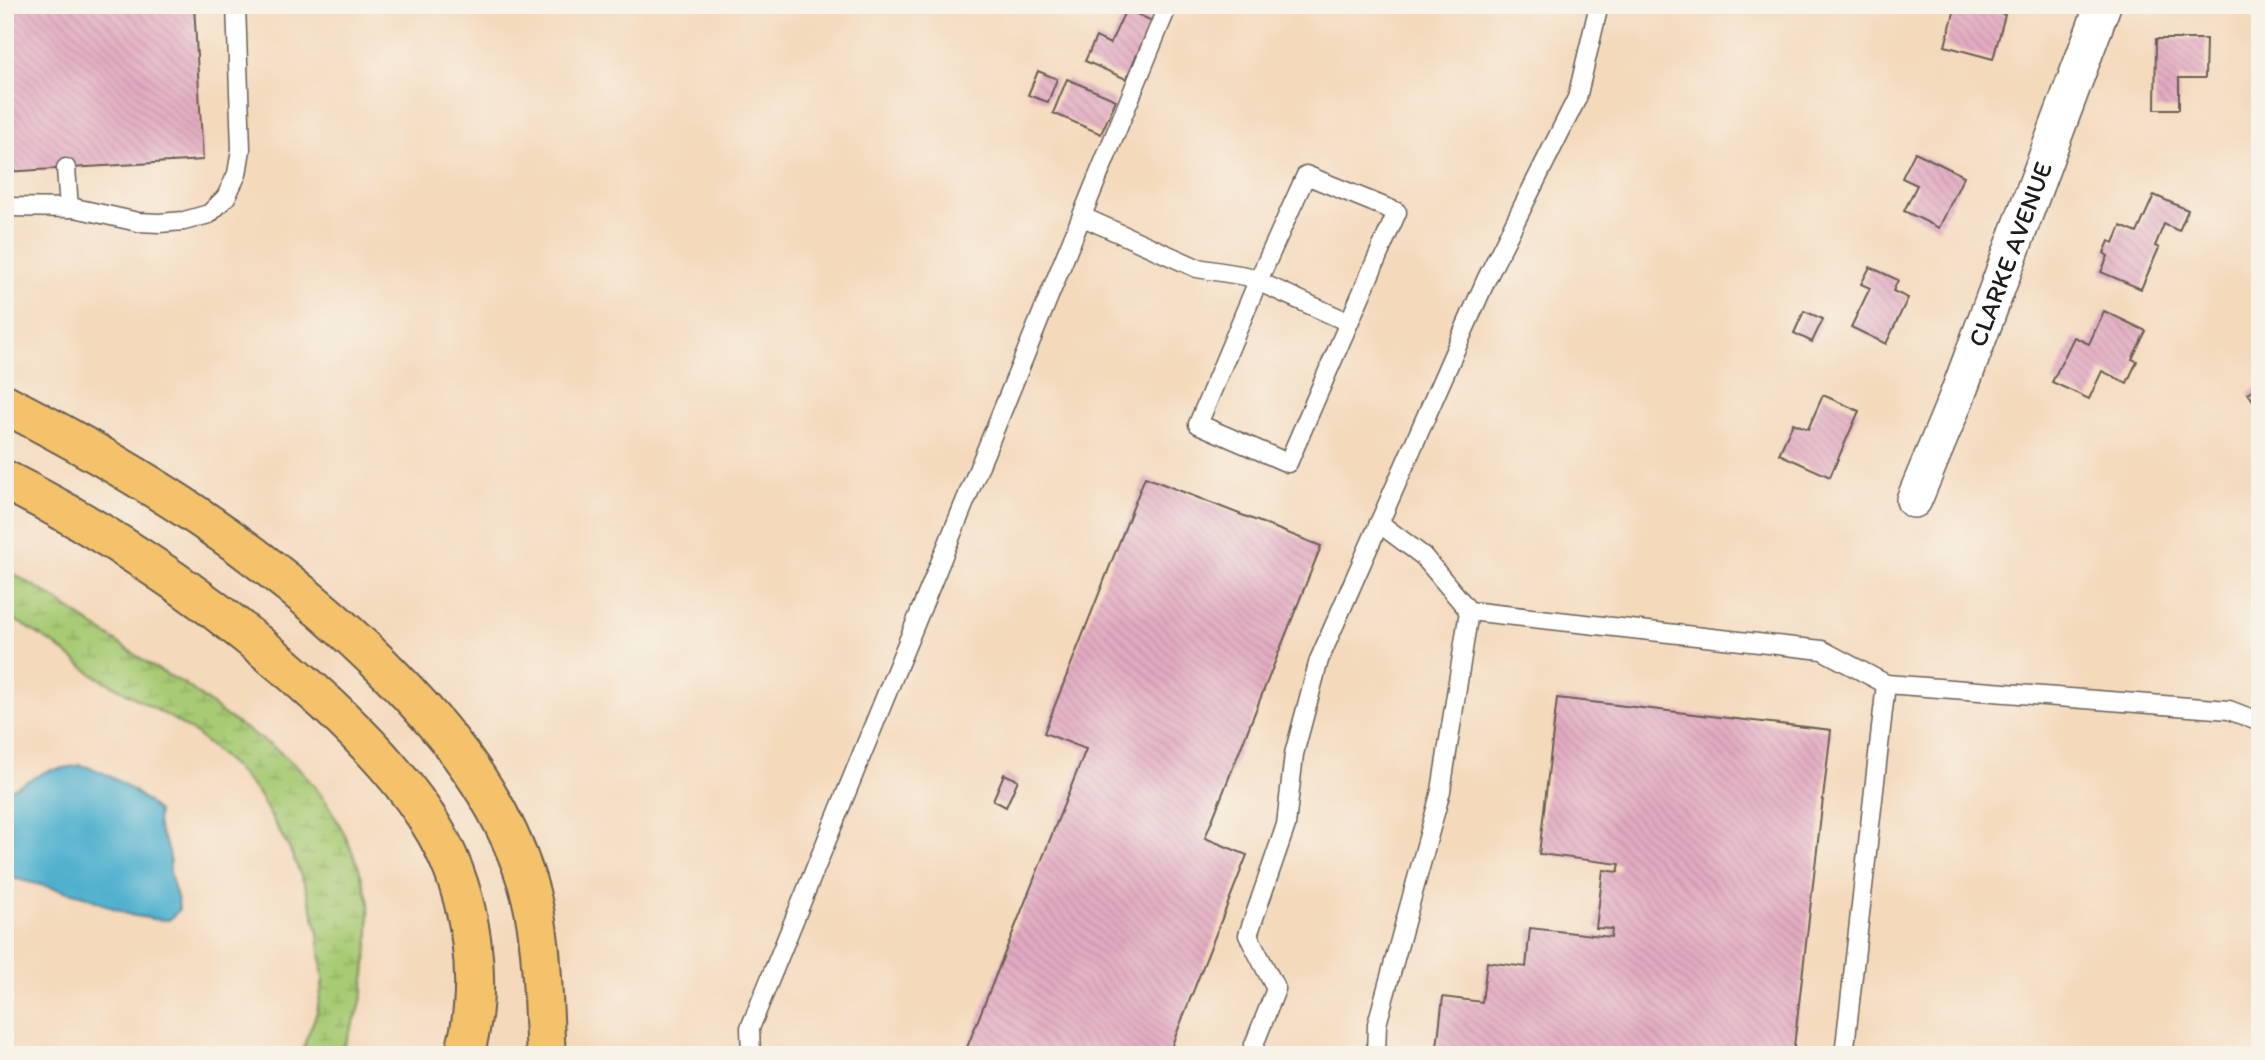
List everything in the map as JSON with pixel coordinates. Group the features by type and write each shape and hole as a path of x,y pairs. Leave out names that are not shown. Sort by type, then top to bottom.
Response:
{"highway":[{"path":"5,404 124,468 221,530 314,603 362,647 447,735 494,803 527,881 536,915 546,1055"},
{"path":"5,480 122,547 221,615 313,692 391,769 437,835 464,902 473,971 473,1005 464,1055"}],"street":[{"name":"CLARKE AVENUE","path":"1913,500 1956,399 2103,5"}],"lane":[{"path":"5,207 69,208 138,222 184,221 209,214 226,197 237,174 241,149 236,5"},
{"path":"751,1055 750,1028 1168,5"},
{"path":"1250,1055 1276,989 1248,935 1286,825 1294,754 1319,660 1486,280 1577,98 1599,5"},
{"path":"66,168 69,208"},
{"path":"1306,175 1397,212 1288,463 1198,424 1258,281 1306,175"},
{"path":"1083,217 1197,268 1246,276 1349,322"},
{"path":"1380,523 1423,556 1469,611 1822,650 1886,684 2229,710 2260,722"},
{"path":"1376,1055 1377,1024 1441,791 1469,611"},
{"path":"1844,1055 1886,684"}],"green space":[{"path":"5,569 48,594 153,667 185,684 226,716 275,748 302,771 325,800 358,865 369,902 369,937 363,993 359,1010 340,1055 300,1055 317,1012 323,980 318,931 305,885 290,850 257,792 233,766 196,734 92,674 54,644 5,614"}],"water":[{"path":"81,765 122,784 158,812 158,828 169,852 171,876 179,905 179,910 169,920 130,915 84,896 5,876 5,792 47,771"}],"building":[{"path":"5,5 194,5 203,160 5,172"},
{"path":"1956,5 1967,5 2005,15 1993,59 1945,46"},
{"path":"1126,9 1152,21 1126,79 1085,61 1096,37 1110,44"},
{"path":"2156,39 2206,39 2205,78 2179,78 2179,109 2155,109"},
{"path":"1038,71 1057,79 1048,102 1028,95"},
{"path":"1067,79 1116,100 1101,134 1053,113"},
{"path":"1915,152 1964,176 1939,228 1904,211 1917,185 1902,178"},
{"path":"2154,195 2188,210 2179,231 2164,224 2155,246 2159,248 2141,289 2101,272 2108,256 2104,253 2109,241 2114,243 2121,226 2137,233"},
{"path":"1870,267 1898,280 1893,291 1908,298 1886,344 1851,327 1870,288 1861,284"},
{"path":"1804,311 1823,319 1812,342 1794,333"},
{"path":"2104,311 2146,331 2132,359 2137,361 2127,383 2102,371 2089,399 2052,382 2074,337 2089,344"},
{"path":"2260,386 2260,411 2248,393"},
{"path":"1823,395 1859,411 1830,477 1779,454 1793,423 1808,429"},
{"path":"1145,477 1321,546 1205,838 1247,855 1168,1055 964,1055 1086,749 1044,733"},
{"path":"1557,698 1831,730 1793,1055 1436,1055 1443,997 1482,1002 1487,962 1526,967 1530,928 1611,937 1612,929 1596,928 1603,870 1618,872 1620,864 1539,854"},
{"path":"1004,774 1018,780 1006,807 993,800"}]}
